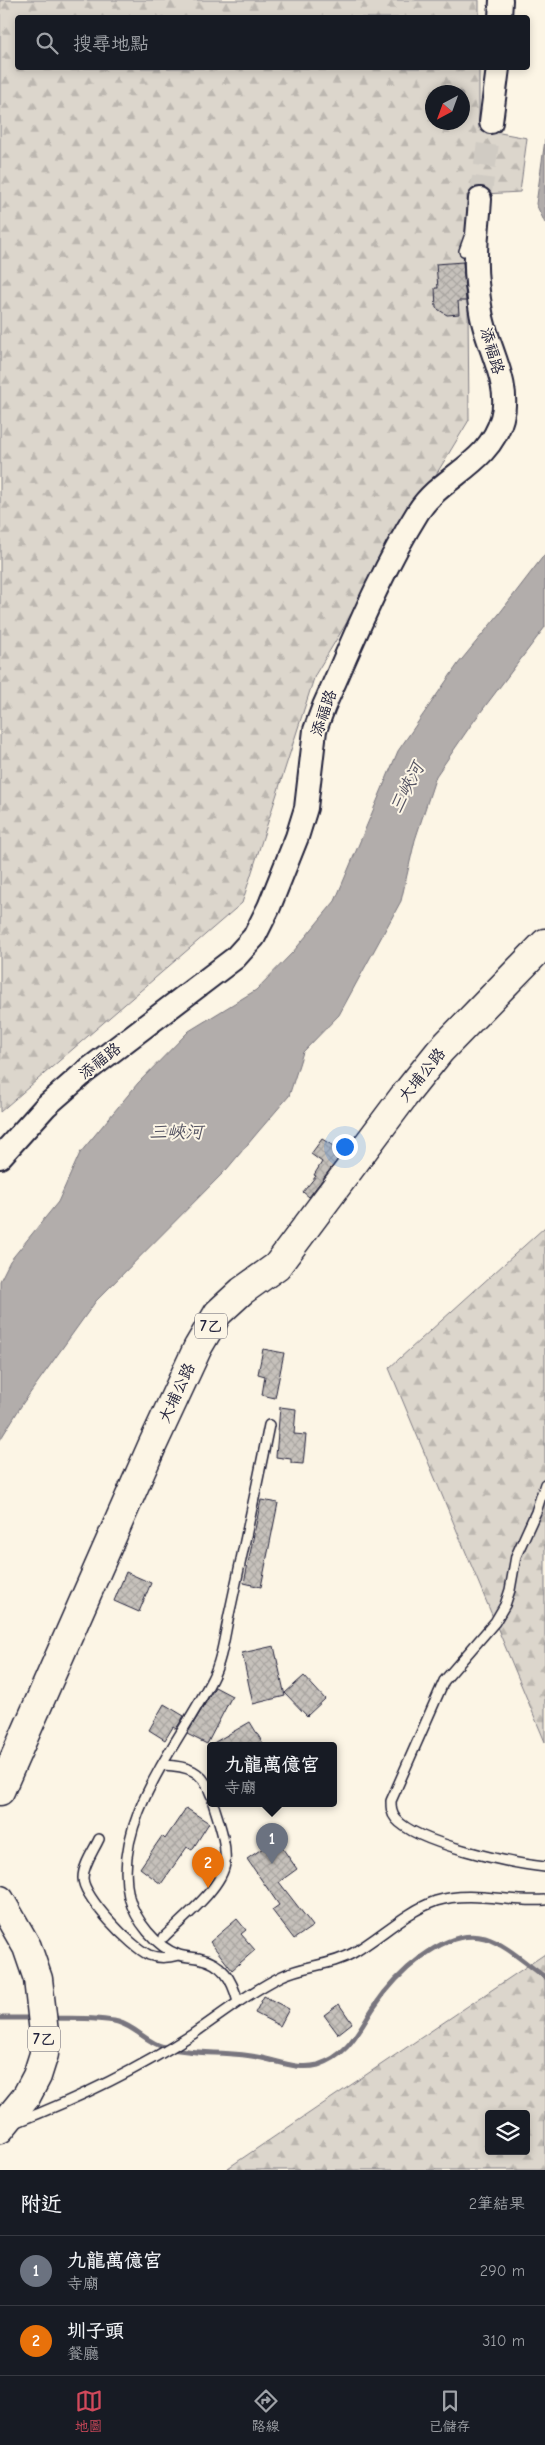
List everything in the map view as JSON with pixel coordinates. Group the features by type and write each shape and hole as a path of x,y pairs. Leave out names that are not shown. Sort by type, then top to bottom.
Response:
{"main road":[{"name":"大埔公路","path":"0,1791 152,1446 198,1347 218,1313 242,1291 277,1266 404,1096 440,1051 545,943"},
{"name":"7乙","path":"0,1900 27,1947 38,1979 44,2033 44,2054 26,2097 0,2129"}],"street":[{"path":"500,15 501,0"},
{"path":"491,122 498,70"},
{"name":"添福路","path":"0,1157 46,1106 85,1072 235,958 254,937 269,907 306,808 315,730 388,564 419,510 436,492 475,460 492,443 502,417 503,393 481,315 478,289 475,258 480,204"}],"lane":[{"path":"464,251 480,204"},
{"path":"238,2002 230,1979 222,1969 214,1963 179,1955 155,1940 148,1931 134,1908 127,1885 127,1858 132,1834 142,1805 215,1672 243,1552 269,1425"},
{"path":"545,1484 536,1512 516,1556 510,1590 505,1605 495,1622 444,1681 391,1801 391,1811 396,1818 415,1832 490,1857 545,1866"},
{"path":"163,1765 184,1766 194,1770 203,1778 207,1786"},
{"path":"164,1937 217,1883 223,1873 224,1848 214,1807"},
{"path":"100,1839 83,1877 85,1888 91,1899 126,1936 147,1954 156,1958 179,1955"},
{"path":"0,2129 63,2105 117,2078 193,2034 238,2002 294,1970 348,1956 417,1910 437,1901 484,1897 545,1900"}],"green space":[{"path":"0,0 479,0 479,15 15,15 15,70 479,70 479,129 527,138 520,192 467,195 469,420 315,675 242,903 0,1112"},
{"path":"545,1227 545,1742 389,1368"},
{"path":"545,1954 545,2170 225,2170"}],"water":[{"path":"545,140 545,223 536,204"},
{"name":"三峽河","path":"545,554 545,627 471,725 436,776 415,840 401,901 339,1015 303,1052 289,1096 227,1169 96,1301 23,1403 0,1440 0,1281 10,1261 58,1202 80,1153 138,1083 189,1031 256,990 293,952 335,901 398,751 458,664"}],"building":[{"path":"463,262 466,301 458,301 459,314 447,315 436,308 435,288 438,288 436,264"},
{"path":"322,1139 335,1147 340,1140 348,1146 309,1197 303,1192 316,1176 314,1175 322,1162 311,1154"},
{"path":"263,1349 284,1353 275,1398 262,1395 265,1376 258,1374"},
{"path":"280,1407 296,1409 294,1434 306,1435 303,1464 291,1463 291,1459 276,1457"},
{"path":"261,1500 278,1503 261,1587 244,1583"},
{"path":"126,1572 151,1583 139,1612 114,1601"},
{"path":"274,1646 285,1696 253,1704 242,1653"},
{"path":"304,1676 325,1699 307,1716 285,1693"},
{"path":"215,1687 232,1696 207,1744 187,1734"},
{"path":"164,1704 184,1716 176,1729 173,1727 165,1740 149,1730"},
{"path":"250,1722 262,1742 215,1742"},
{"path":"186,1808 209,1823 192,1850 187,1847 161,1884 140,1868 162,1836 165,1839"},
{"path":"276,1839 297,1869 279,1882 313,1926 294,1939 272,1910 279,1905 247,1859"},
{"path":"237,1919 246,1930 241,1934 255,1950 232,1970 210,1942"},
{"path":"264,1996 289,2009 280,2026 255,2013"},
{"path":"339,2004 352,2023 338,2034 324,2015"}],"waterway":[{"path":"50,2018 110,2020 130,2027 158,2045 176,2050 238,2054 304,2067 318,2065 338,2055 352,2041 374,2007 394,1982 422,1957 437,1947 453,1940 469,1936 493,1941 509,1950 545,1977"},
{"path":"0,2018 34,2018"}],"tunnel":[{"path":"480,199 491,122"}],"place":[{"name":"九龍萬億宮","path":"272,1864"},
{"name":"圳子頭","path":"208,1888"}]}
